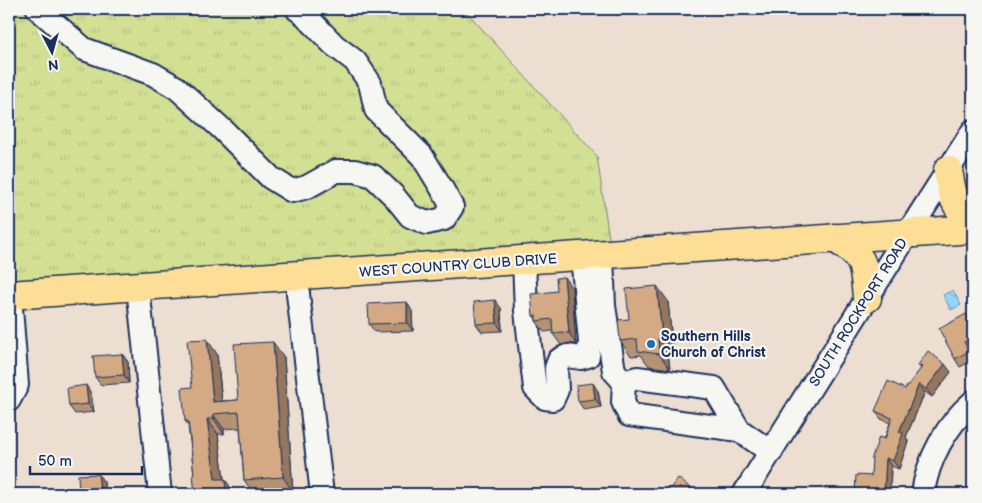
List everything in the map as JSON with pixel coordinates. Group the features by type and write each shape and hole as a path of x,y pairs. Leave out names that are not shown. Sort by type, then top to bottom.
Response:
{"main road":[{"path":"948,170 951,192 955,202 973,222"},
{"name":"WEST COUNTRY CLUB DRIVE","path":"9,295 973,229"},
{"path":"834,238 853,251 862,262 865,272 867,298"}],"street":[{"path":"38,9 84,49 153,74 176,88 223,130 271,178 292,191 306,187 336,171 355,171 373,176 394,196 410,216 427,223 444,218 452,207 422,156 376,110 370,83 355,62 334,45 297,9"},
{"name":"SOUTH ROCKPORT ROAD","path":"744,494 973,131"},
{"path":"524,260 526,311 535,388 544,398 553,399 557,390 556,368 559,360 566,356 581,358 588,356 592,255"},
{"path":"592,255 604,306 614,371 624,382 623,402 629,415 739,430"},
{"path":"298,276 298,294 322,494"},
{"path":"138,287 160,494"},
{"path":"9,295 17,385 9,400"},
{"path":"624,382 637,378 714,388 739,430 771,452"},
{"path":"923,494 929,469 938,447 950,426 973,402"}],"green space":[{"path":"9,9 464,9 597,156 610,245 9,281"},
{"path":"973,170 973,210 961,189"}],"water":[{"path":"953,290 961,305 951,310 943,295"}],"building":[{"path":"564,277 569,333 553,334 552,319 536,321 536,315 533,316 531,294 557,291 556,278"},
{"path":"657,286 662,337 658,338 659,354 638,351 637,339 620,341 618,320 629,319 626,289"},
{"path":"495,300 497,323 476,324 474,302"},
{"path":"407,302 407,323 369,324 368,304"},
{"path":"966,314 973,326 973,337 964,342 969,351 955,359 939,329"},
{"path":"207,339 213,402 238,400 234,344 273,342 283,477 244,480 239,412 213,414 214,419 207,419 215,479 225,479 226,494 195,494 188,421 185,421 182,388 192,387 187,340"},
{"path":"928,351 945,364 926,389 919,384 899,432 903,433 893,461 886,458 884,494 855,494 856,475 871,476 872,457 879,437 885,439 892,418 875,411 888,381 905,389 922,367 918,365"},
{"path":"122,354 124,375 95,377 93,356"},
{"path":"593,383 595,399 578,401 576,385"},
{"path":"86,385 88,404 69,406 67,388"},
{"path":"98,474 100,489 79,491 78,475"},
{"path":"678,478 698,494 666,494"}],"place":[{"name":"Southern Hills Church of Christ","path":"651,344"}]}
